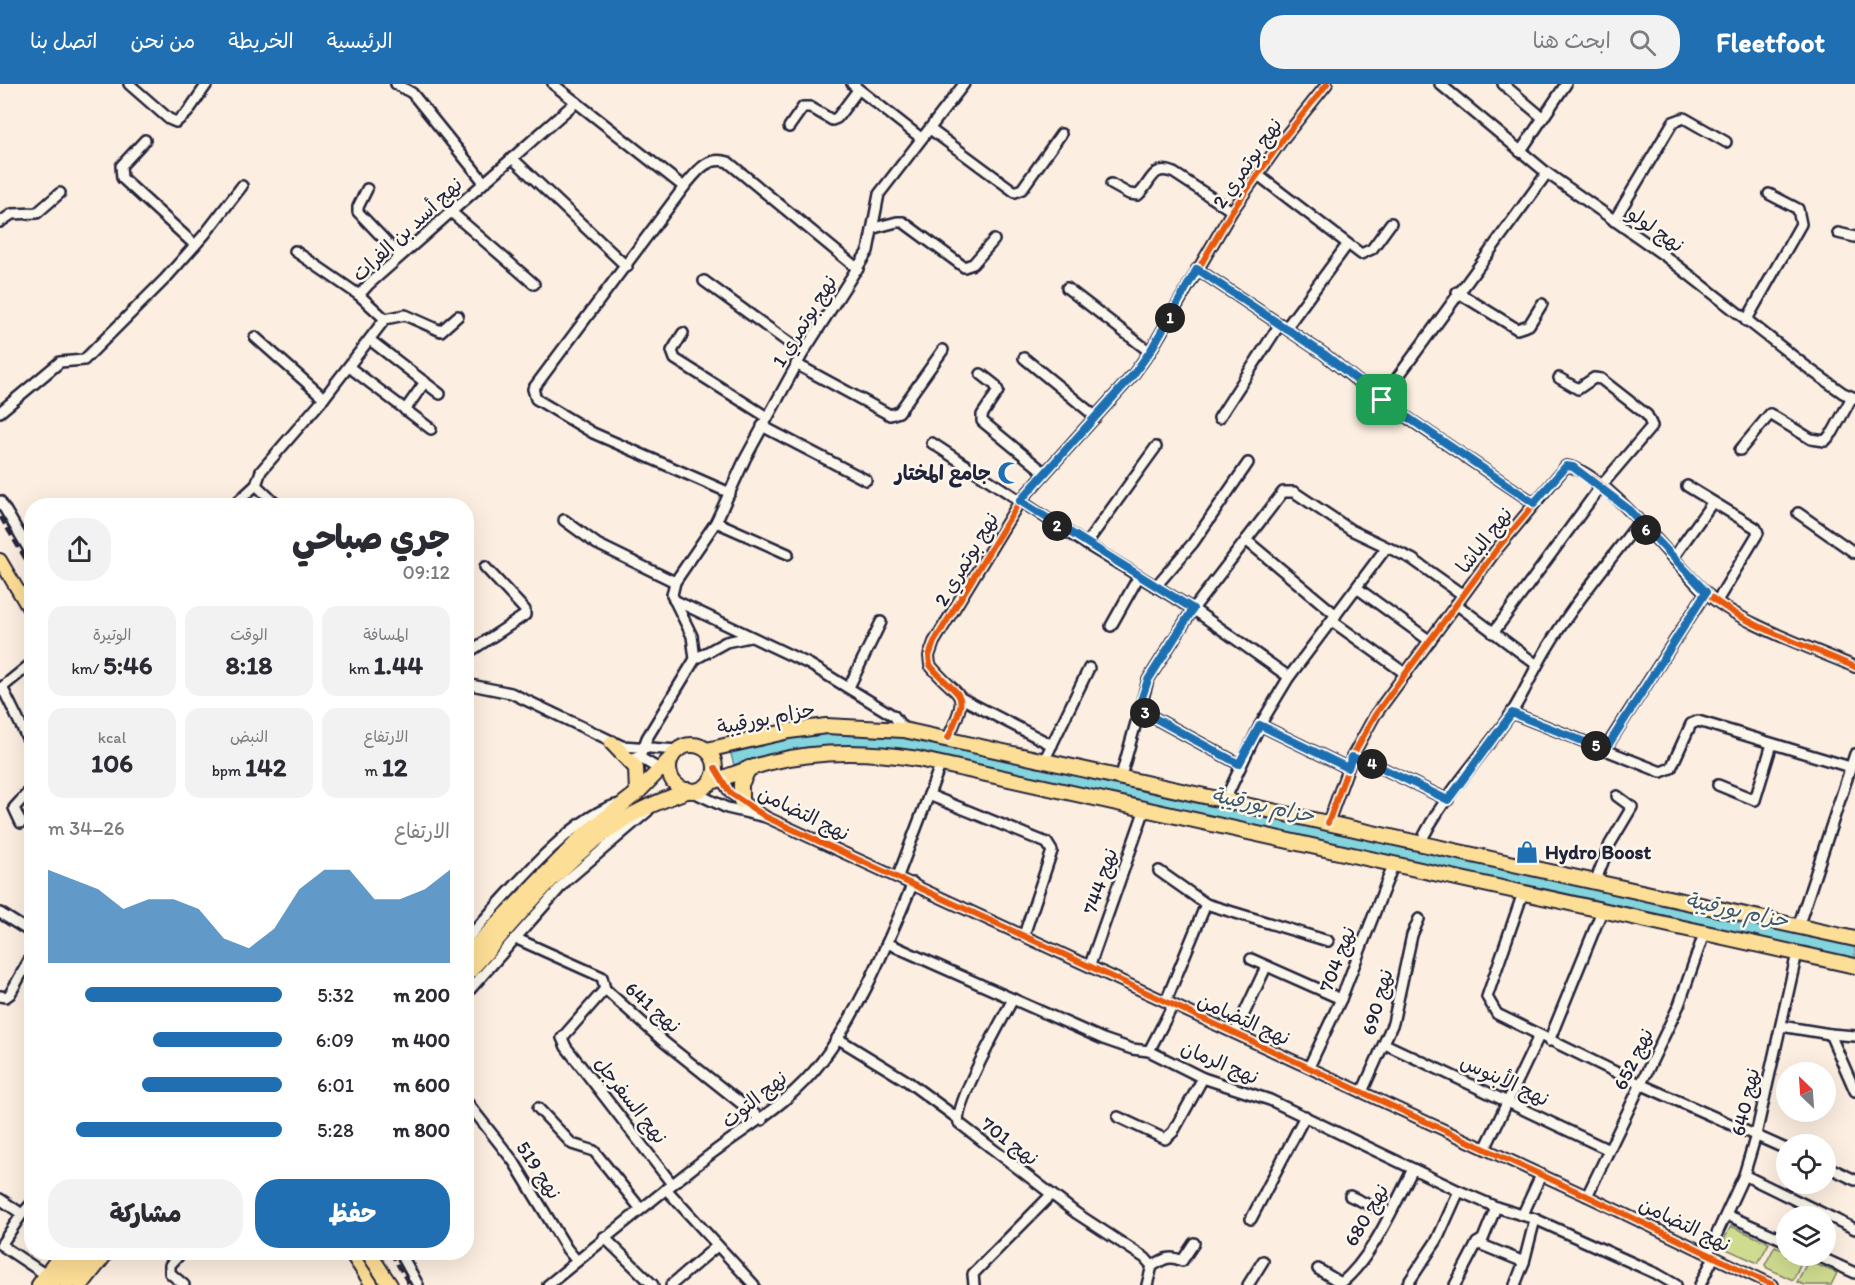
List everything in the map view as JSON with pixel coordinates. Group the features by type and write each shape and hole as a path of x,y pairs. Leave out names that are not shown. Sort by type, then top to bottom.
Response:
{"highway":[{"name":"حزام بورقيبة","path":"706,750 789,730 826,726 904,730 1045,759 1855,939"},
{"path":"617,745 638,763 637,793"},
{"path":"474,948 585,834 666,773 675,754 692,745 706,750 713,759 715,776"},
{"path":"474,966 562,871 607,831 656,803 689,790 701,789 715,776 790,758 835,752 885,754 941,763 1855,966"},
{"path":"741,801 741,784 749,768"},
{"path":"666,773 677,785 689,790"},
{"path":"46,1282 58,1260"},
{"path":"46,1282 69,1260"},
{"path":"67,1285 87,1260"},
{"path":"87,1283 102,1260"},
{"path":"373,1260 390,1285"}],"main road":[{"path":"0,560 24,600"},
{"path":"355,1260 372,1285"}],"street":[{"path":"129,84 169,119 176,122 187,113 207,84"},
{"path":"396,84 412,93 483,182"},
{"path":"412,93 418,84"},
{"path":"553,84 684,187"},
{"name":"نهج بوتمري 1","path":"675,582 716,522 762,426 802,353 868,251 879,194 964,84"},
{"name":"نهج بوتمري 2","path":"961,698 952,686 931,667 929,656 940,632 1020,501 1096,417 1150,352 1232,211 1283,139 1327,84"},
{"path":"1503,84 1543,118"},
{"path":"1520,152 1566,84"},
{"name":"نهج لولو","path":"1444,85 1520,152 1665,256 1746,321 1828,382 1854,398"},
{"path":"789,127 803,107 810,107 832,120 837,118 855,87 921,138"},
{"name":"نهج أسد بن الفرات","path":"385,319 359,295 399,255 576,102"},
{"path":"1614,221 1673,122 1684,118 1726,142"},
{"path":"930,129 1015,192 1022,189 1060,134"},
{"path":"145,140 121,166 122,178 195,245"},
{"path":"512,158 627,267"},
{"path":"730,493 593,433 536,399 533,388 627,267 684,187 704,165 717,160 728,162 858,269"},
{"path":"1112,184 1129,194 1138,195 1156,171 1170,171 1232,211"},
{"path":"1382,400 1457,292 1547,172"},
{"path":"1258,175 1361,254 1367,254 1391,223"},
{"path":"0,412 60,362 84,360 195,245 242,186"},
{"path":"368,189 358,207 358,212 399,255"},
{"path":"0,222 12,214 37,213 60,194"},
{"path":"1746,321 1801,224 1798,209 1769,194"},
{"path":"450,211 534,284"},
{"path":"874,228 903,222 964,267 973,264 994,240"},
{"path":"1838,232 1855,237"},
{"path":"1219,418 1283,326 1347,245"},
{"path":"295,251 359,295"},
{"path":"1197,269 1283,326 1382,400 1534,503"},
{"path":"704,281 802,353"},
{"path":"1067,288 1150,352"},
{"path":"1457,292 1517,329 1529,325 1542,304"},
{"path":"242,498 256,485 261,471 350,367 385,319 405,315 441,331 458,316"},
{"path":"683,333 672,351 675,359 767,417"},
{"path":"255,337 324,398"},
{"path":"370,340 440,394"},
{"path":"796,364 890,415 899,412 943,350"},
{"path":"1024,358 1096,417"},
{"path":"350,367 430,429"},
{"path":"981,374 998,389 982,415 982,421 1044,472"},
{"path":"1493,633 1601,486 1651,430 1652,421 1601,379 1590,380 1578,389 1559,378"},
{"path":"405,410 425,382"},
{"path":"1740,450 1770,414 1810,439 1825,441 1854,398"},
{"path":"762,426 866,480"},
{"path":"932,443 1086,544 1193,609 1289,676"},
{"path":"1086,544 1156,447"},
{"path":"1156,586 1193,543 1248,463"},
{"name":"نهج الباشا","path":"1328,823 1352,757 1375,715 1456,604 1534,503 1566,466 1573,467 1601,486 1717,601 1750,620 1855,667"},
{"path":"256,485 270,498"},
{"path":"1687,486 1756,528 1758,533 1717,601"},
{"path":"1121,776 1148,680 1193,609 1279,496 1288,491 1386,548 1407,556 1463,595"},
{"path":"0,501 24,542"},
{"path":"1673,558 1712,503"},
{"path":"1798,513 1855,553"},
{"path":"564,520 603,547 675,582 672,591 674,600 692,636 695,659"},
{"path":"716,522 789,554"},
{"path":"1420,844 1430,823 1512,713 1530,683 1537,664 1639,522"},
{"path":"1246,540 1334,618 1406,674"},
{"path":"1225,800 1239,764 1289,676 1386,548"},
{"path":"474,649 525,615 525,610 484,567"},
{"path":"1111,626 1139,576"},
{"path":"1357,588 1430,641"},
{"path":"1605,750 1706,592"},
{"path":"674,600 849,687 894,716 904,730"},
{"path":"1456,604 1537,664"},
{"path":"849,687 881,622"},
{"path":"666,773 638,763 643,748 695,659 726,642 752,637"},
{"path":"1045,759 1089,668"},
{"path":"24,669 1,688 24,733"},
{"path":"474,686 511,693 617,745 675,754"},
{"path":"948,738 962,706 961,698"},
{"path":"961,698 1052,745"},
{"path":"1138,709 1239,764"},
{"path":"1512,713 1661,772 1671,768 1691,724 1698,721 1850,767"},
{"path":"1260,725 1348,768"},
{"path":"1718,785 1755,800 1772,744"},
{"path":"1798,927 1855,754"},
{"path":"1352,757 1378,766 1448,800"},
{"path":"898,876 941,763"},
{"name":"نهج التضامن","path":"715,776 730,793 766,817 1090,965 1773,1285"},
{"name":"نهج التضامن","path":"689,790 727,808 766,817"},
{"path":"929,795 1047,843 1052,851 1024,935"},
{"path":"1595,882 1610,844 1632,807 1617,796"},
{"path":"21,823 14,808 24,797"},
{"path":"474,932 560,842 589,818 608,807 625,802"},
{"path":"474,985 566,881 656,803"},
{"name":"نهج 744","path":"1090,965 1145,809"},
{"name":"نهج 704","path":"1309,1067 1341,999 1394,863"},
{"path":"1159,871 1206,904 1328,941"},
{"name":"نهج التوت","path":"548,1285 640,1208 762,1120 804,1081 837,1038 887,943 913,883"},
{"path":"1523,893 1487,997 1497,1014 1640,1084 1776,1144"},
{"path":"1149,1052 1206,904"},
{"path":"1485,1149 1508,1101 1544,1039 1602,911"},
{"path":"0,913 24,928"},
{"name":"نهج 690","path":"1362,1092 1393,1023 1412,935 1419,919"},
{"name":"نهج 652","path":"1587,1196 1679,1005 1704,934"},
{"name":"نهج 641","path":"514,938 602,977 605,989 664,1042 762,1120"},
{"name":"نهج الرمان","path":"887,943 1103,1039 1149,1052 1203,1078 1270,1100 1338,1131 1342,1137 1459,1191 1496,1207 1535,1219 1657,1274 1676,1285"},
{"name":"نهج 640","path":"1700,1285 1744,1175 1756,1135 1797,953"},
{"path":"1251,959 1341,999"},
{"path":"1235,1033 1266,967"},
{"path":"0,996 6,997 10,994 24,969"},
{"name":"نهج السفرجل","path":"605,989 562,1038 566,1047 669,1187 717,1246 754,1285"},
{"name":"نهج 701","path":"1013,999 963,1099 957,1118 963,1129 1051,1195 1145,1258 1152,1266"},
{"path":"1781,1026 1855,1036"},
{"path":"1830,1034 1855,1091"},
{"path":"837,1038 907,1081 957,1118"},
{"name":"نهج الأبنوس","path":"1385,1044 1609,1150"},
{"path":"1118,1118 1165,1138 1173,1132 1203,1078"},
{"name":"نهج 519","path":"538,1108 572,1144 594,1151 640,1208"},
{"name":"نهج 519","path":"474,1111 514,1162 567,1249 578,1261"},
{"path":"1251,1219 1305,1116"},
{"name":"نهج 680","path":"1318,1269 1336,1281 1341,1282 1346,1279 1389,1214 1413,1169"},
{"path":"1836,1171 1855,1180"},
{"path":"1523,1214 1541,1175"},
{"path":"1744,1175 1855,1229"},
{"path":"1407,1285 1437,1240 1459,1191"},
{"path":"974,1285 973,1274 1051,1195"},
{"path":"1350,1196 1389,1214"},
{"path":"0,1199 22,1214 0,1246 46,1282"},
{"path":"1455,1285 1477,1243 1483,1239 1496,1207"},
{"path":"1727,1215 1776,1237"},
{"path":"1515,1285 1524,1262 1535,1219"},
{"path":"604,1237 653,1285"},
{"path":"1147,1285 1152,1266 1165,1258 1174,1257 1182,1261 1194,1243"},
{"path":"1477,1243 1524,1262"},
{"path":"671,1285 717,1246"},
{"path":"175,1260 170,1265 170,1273 184,1285"},
{"path":"404,1260 418,1285"},
{"path":"1248,1285 1263,1262"},
{"path":"1836,1264 1855,1273"}],"green space":[{"path":"1731,1226 1769,1243 1758,1263 1726,1249 1723,1242"},
{"path":"1775,1246 1776,1266 1799,1266 1793,1280 1765,1265"},
{"path":"1805,1266 1820,1266 1837,1273 1831,1285 1805,1285 1797,1282"}],"water":[{"path":"817,732 889,733 1855,945 1855,961 984,768 796,751 734,765 730,751"}],"railway":[{"path":"0,517 24,558"},
{"path":"395,1260 409,1285"}],"cycle path":[{"path":"948,738 960,702 955,690 930,665 929,656 934,642 1020,501 1133,375 1151,350 1232,211 1283,139 1327,84"},
{"path":"1328,823 1352,757 1375,715 1497,549 1566,466 1582,471 1618,500 1691,578 1719,603 1755,624 1855,667"},
{"path":"715,768 730,793 766,817 1587,1196 1773,1285"}],"place":[{"name":"جامع المختار","path":"1009,473"},
{"name":"Hydro Boost","path":"1527,852"}],"route":[{"path":"1197,269 1324,354 1382,400 1534,503 1566,466 1573,467 1627,508 1706,592 1605,750 1512,713 1448,800 1402,780 1378,766 1352,757 1348,768 1260,725 1239,764 1138,709 1148,680 1193,609 1020,501 1133,375 1151,350 1197,269"}]}
